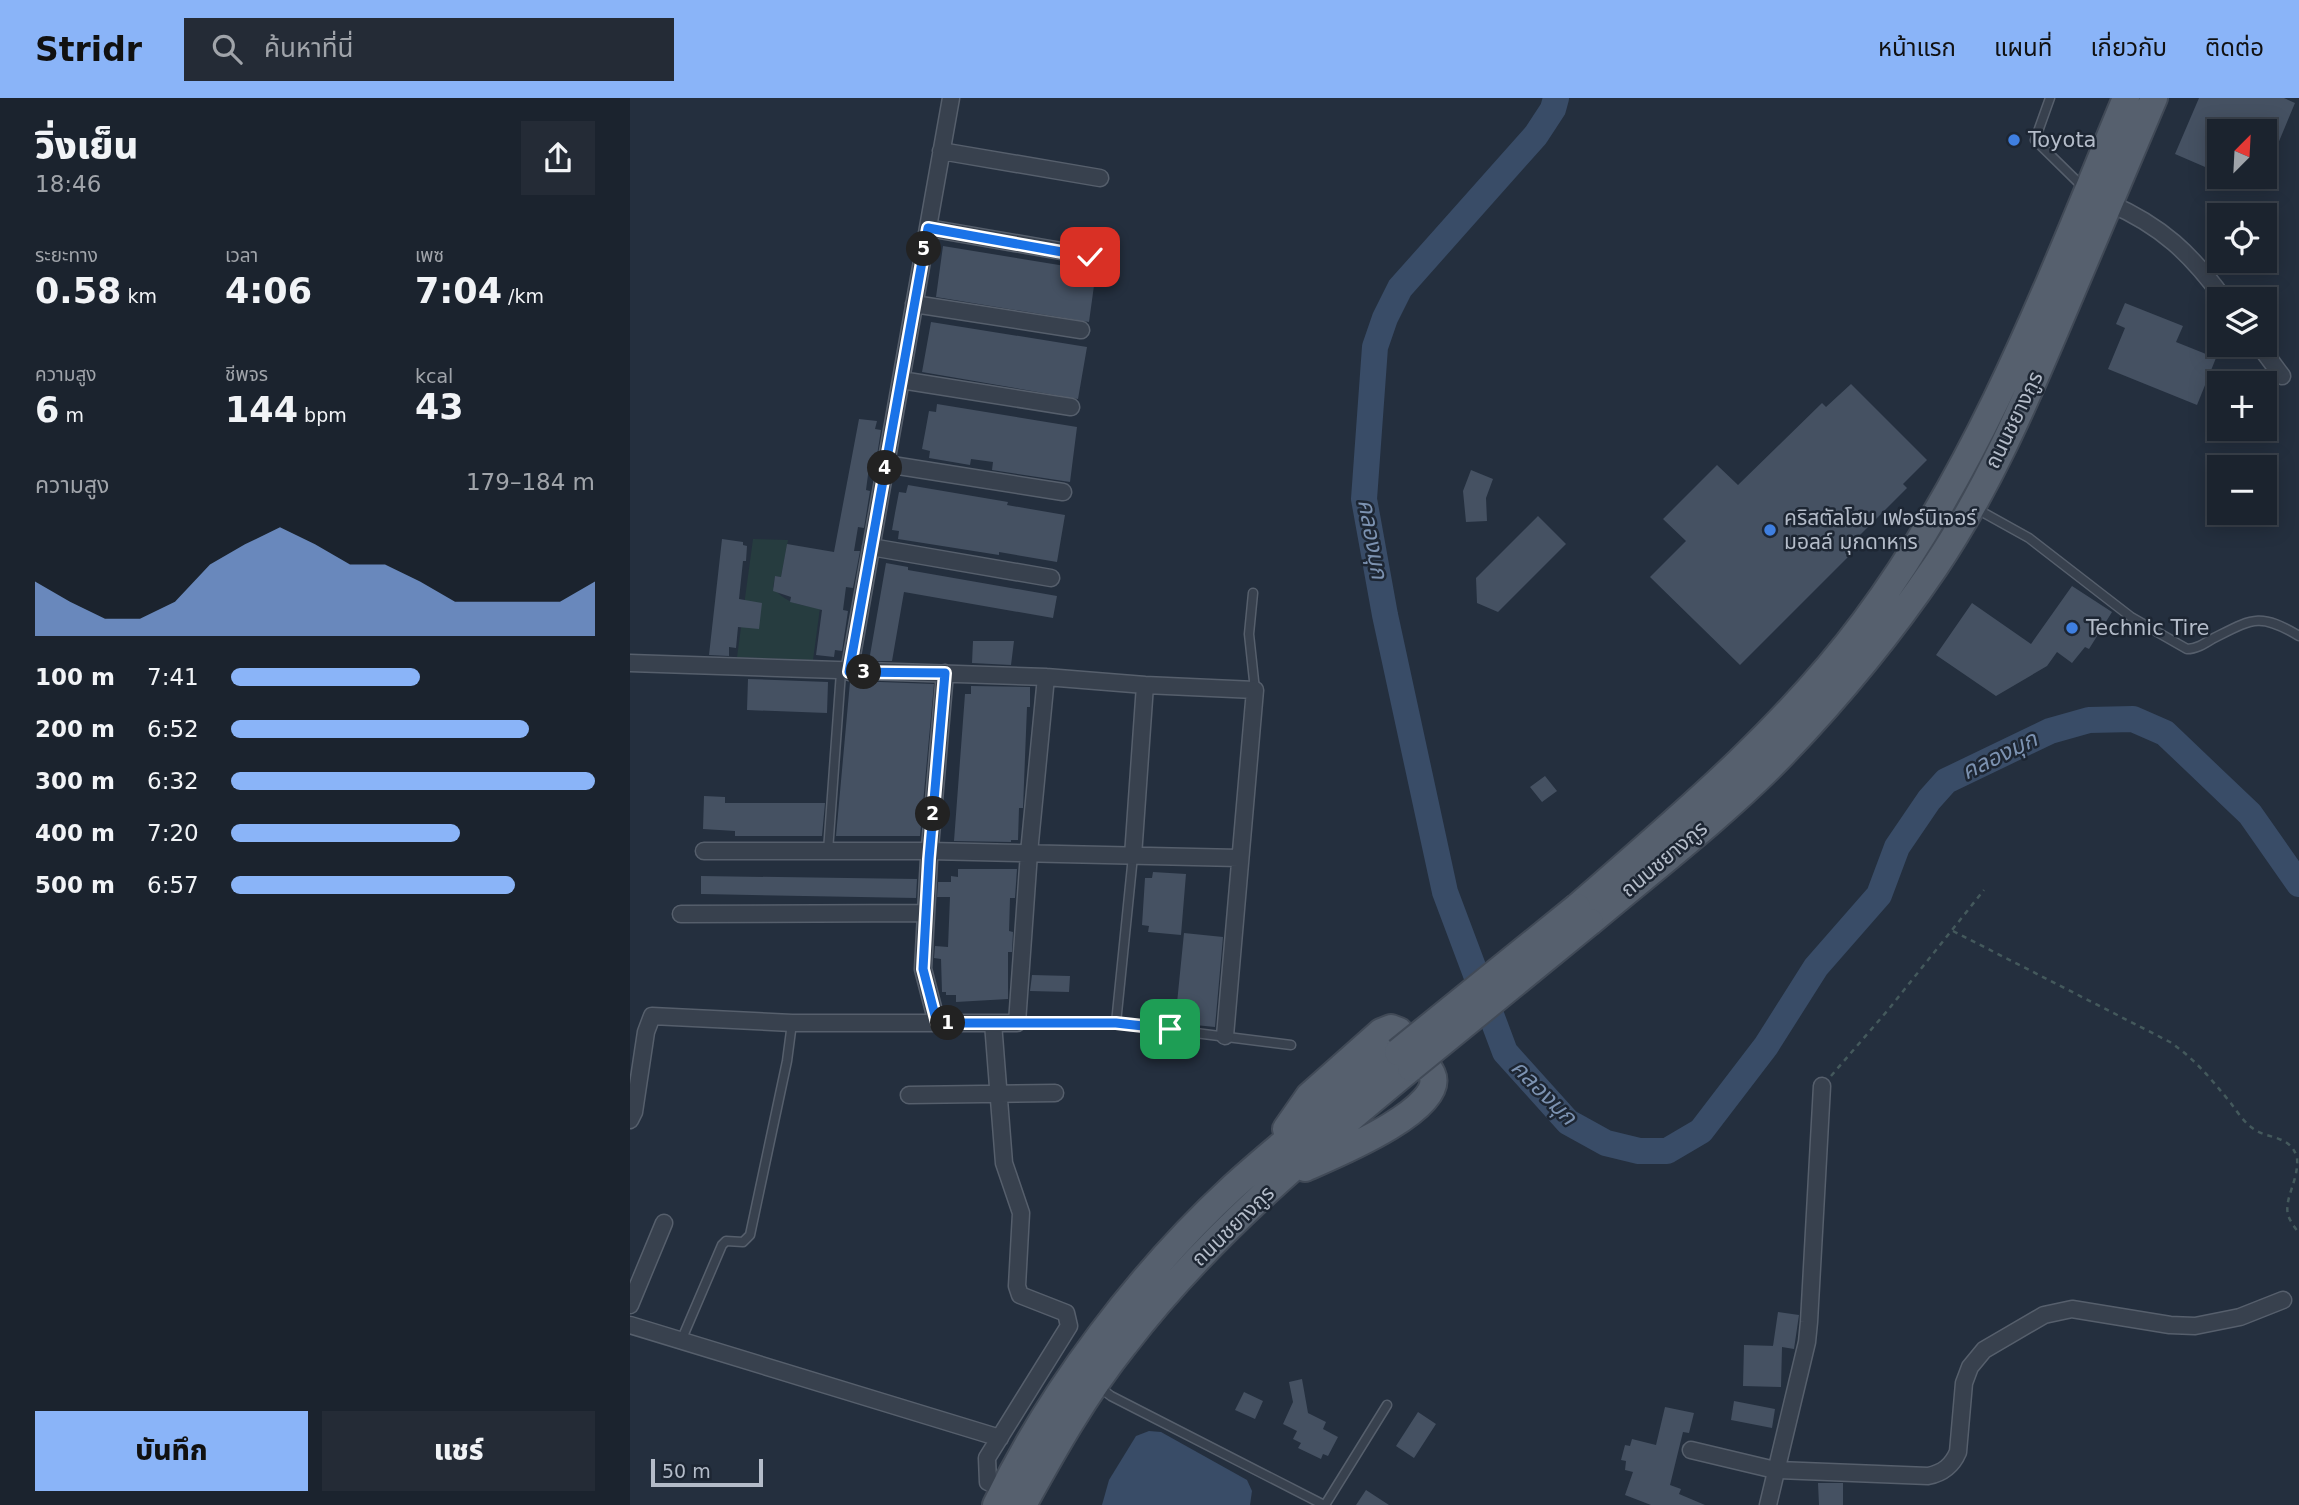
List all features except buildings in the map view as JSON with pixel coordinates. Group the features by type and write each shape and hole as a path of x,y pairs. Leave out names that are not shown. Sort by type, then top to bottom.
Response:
{"main road":[{"name":"ถนนชยางกูร","path":"1007,1500 1048,1413 1106,1327 1170,1250 1274,1169 1584,914 1726,806 1776,761 1816,718 1907,606 1936,566 1971,506 2027,396 2098,197 2126,98"},
{"name":"ถนนชยางกูร","path":"1584,914 1755,746 1796,703 1864,622 1957,479 2098,197 2154,98"},
{"path":"1391,1028 1399,1031 1433,1075 1433,1086 1427,1098 1388,1128 1357,1145 1274,1169 1309,1096 1381,1032 1391,1028"},
{"name":"ถนนชยางกูร","path":"1007,1500 1066,1428 1126,1342 1274,1169"}],"street":[{"path":"845,672 871,547 951,98"},
{"path":"941,151 1100,178"},
{"path":"2098,197 2133,213 2178,244 2214,287"},
{"path":"928,228 1090,257"},
{"path":"914,304 1081,330"},
{"path":"2268,357 2282,376"},
{"path":"901,380 1071,407"},
{"path":"886,464 1063,492"},
{"path":"871,547 1051,578"},
{"path":"630,663 1046,677 1255,690 1224,1036"},
{"path":"937,1023 923,969 945,673"},
{"path":"630,1120 634,1112 634,1077 652,1016 792,1023 1017,1023 1029,853 1046,677"},
{"path":"1133,856 1145,685"},
{"path":"704,850 930,851 1239,858"},
{"path":"681,914 926,913"},
{"path":"993,1023 1004,1163 1021,1213 1017,1286 1020,1295 1066,1313 1069,1326 988,1458 988,1482 1007,1500"},
{"path":"1768,1505 1807,1342 1822,1086"},
{"path":"909,1096 1055,1093"},
{"path":"630,1305 664,1223"},
{"path":"1691,1450 1775,1470 1928,1476 1941,1474 1955,1461 1958,1452 1964,1383 1970,1367 1984,1350 2044,1315 2072,1309 2170,1325 2195,1326 2240,1317 2283,1300"},
{"path":"630,1325 1000,1438"}],"lane":[{"path":"2050,98 2035,140 2098,197"},
{"path":"1971,506 2029,538 2131,617 2187,649 2196,648 2242,624 2261,620 2280,625 2299,636"},
{"path":"1253,593 1249,634 1255,690"},
{"path":"828,851 845,672"},
{"path":"1116,1023 1133,856"},
{"path":"681,1341 722,1245 726,1241 743,1242 750,1235 787,1061 792,1023"},
{"path":"1017,1023 1116,1023 1291,1045"},
{"path":"1095,1384 1111,1396 1324,1505 1387,1405"}],"path":[{"path":"1822,1086 1984,890"},
{"path":"1952,931 2170,1042 2194,1058 2250,1127 2292,1146 2297,1155 2298,1180 2287,1207 2288,1217 2299,1233"}],"green space":[{"path":"753,539 788,540 781,577 775,576 773,587 788,600 820,608 813,660 737,657"}],"water":[{"path":"1149,1431 1161,1432 1247,1480 1252,1491 1250,1505 1102,1505 1109,1480 1136,1436"}],"waterway":[{"name":"คลองมุก","path":"1556,98 1553,109 1536,135 1400,288 1385,318 1375,347 1364,499 1385,615 1445,892 1505,1052 1568,1122 1606,1143 1639,1151 1667,1151 1701,1131 1766,1046 1816,967 1879,895 1897,847 1929,800 1946,781 2050,731 2089,720 2133,719 2165,733 2250,814 2299,884"}],"place":[{"name":"Toyota","path":"2014,140"},
{"name":"คริสตัลโฮม เฟอร์นิเจอร์ มอลล์ มุกดาหาร","path":"1770,530"},
{"name":"Technic Tire","path":"2072,628"}],"route":[{"path":"1090,257 928,228 849,672 945,673 929,859 923,969 937,1023 1116,1023 1170,1029"}]}
